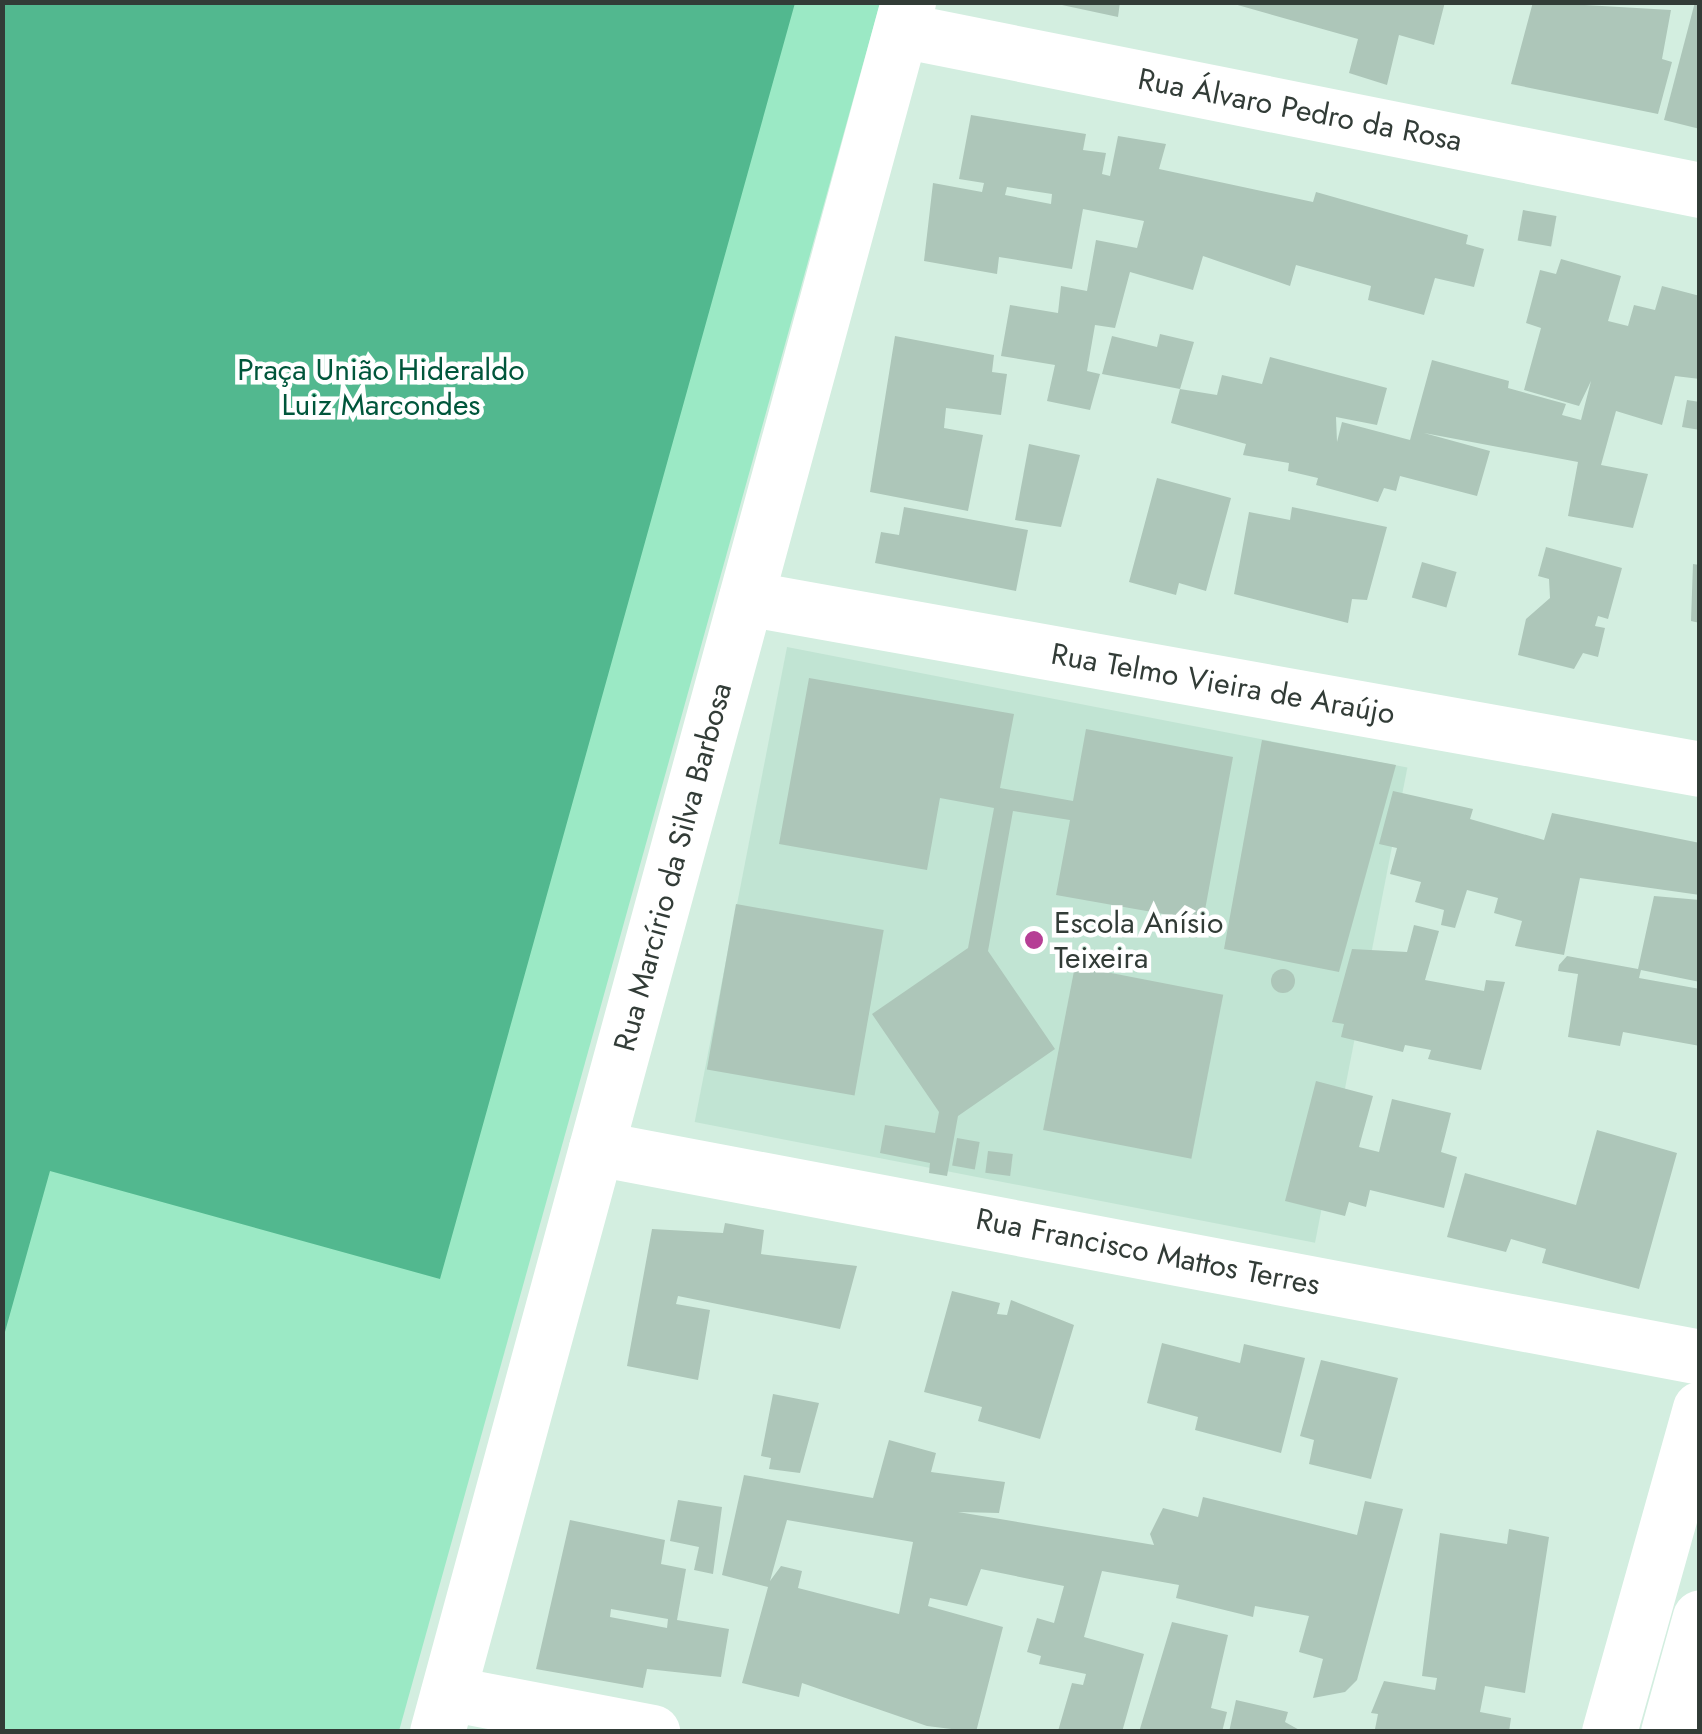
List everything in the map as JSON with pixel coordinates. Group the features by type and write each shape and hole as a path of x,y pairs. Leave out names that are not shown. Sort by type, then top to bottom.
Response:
{"street":[{"name":"Rua Álvaro Pedro da Rosa","path":"904,16 1700,190"},
{"name":"Rua Marcírio da Silva Barbosa","path":"442,1712 904,16"},
{"name":"Rua Telmo Vieira de Araújo","path":"746,598 1700,769"},
{"name":"Rua Francisco Mattos Terres","path":"596,1148 1700,1356"},
{"path":"1609,1732 1700,1408"},
{"path":"1668,1732 1700,1618"},
{"path":"442,1712 652,1732"}],"shaded area":[{"name":"Escola Anísio Teixeira","path":"787,647 1407,768 1315,1243 695,1122"}],"green space":[{"name":"Praça União Hideraldo Luiz Marcondes","path":"3,2 795,3 440,1279 50,1171 3,1339"},
{"name":"Praça União Hideraldo Luiz Marcondes","path":"3,3 880,3 399,1731 3,1732"}],"building":[{"path":"1048,2 1120,2 1118,17"},
{"path":"1227,2 1445,2 1434,45 1399,35 1387,85 1349,73 1358,39"},
{"path":"1533,2 1671,10 1662,59 1672,62 1658,114 1511,84"},
{"path":"1695,2 1700,2 1700,129 1664,120"},
{"path":"971,115 1086,134 1083,150 1106,153 1102,174 1110,176 1118,136 1166,144 1159,169 1313,202 1316,192 1468,235 1466,244 1484,249 1474,287 1435,278 1424,315 1368,300 1371,286 1296,265 1290,286 1203,256 1193,290 1130,272 1115,328 1095,325 1087,371 1100,374 1090,410 1047,401 1055,365 1001,356 1010,305 1058,313 1061,286 1087,291 1096,240 1137,248 1144,221 1083,209 1072,269 999,257 997,274 924,261 933,183 982,192 984,183 959,179","holes":["1007,187 1052,194 1051,204 1005,195"]},
{"path":"1523,210 1556,216 1551,246 1518,241"},
{"path":"1561,259 1621,276 1608,321 1628,326 1634,305 1655,310 1662,286 1700,296 1700,379 1675,376 1662,425 1616,411 1601,465 1648,474 1633,528 1568,516 1578,462 1424,433 1490,451 1477,496 1400,476 1396,491 1384,488 1378,502 1316,485 1318,478 1288,471 1289,463 1243,455 1246,444 1171,423 1180,389 1217,395 1222,375 1262,384 1270,357 1387,388 1377,425 1336,417 1337,442 1342,422 1410,440 1432,360 1509,381 1508,388 1566,404 1562,415 1581,420 1591,381 1579,406 1524,390 1541,328 1526,323 1540,270 1556,274"},
{"path":"1160,334 1194,342 1180,389 1102,374 1112,336 1157,347"},
{"path":"895,336 994,355 992,372 1007,374 1001,415 946,408 944,428 983,435 968,511 870,492"},
{"path":"1687,400 1700,402 1700,430 1682,427"},
{"path":"1029,444 1080,455 1061,527 1015,520"},
{"path":"1157,478 1231,498 1206,591 1179,583 1176,595 1129,582"},
{"path":"904,507 1028,530 1016,591 875,563 881,532 899,535"},
{"path":"1292,507 1387,527 1367,600 1352,599 1348,623 1234,594 1249,512 1290,520"},
{"path":"1546,547 1622,568 1608,619 1598,616 1595,626 1605,628 1598,657 1583,653 1574,669 1518,655 1526,619 1550,598 1549,579 1538,576"},
{"path":"1422,562 1457,572 1446,607 1412,598"},
{"path":"1693,564 1700,565 1700,623 1691,621"},
{"path":"809,678 1014,714 1000,788 1073,801 1086,729 1233,757 1203,921 1056,895 1070,820 1013,811 988,951 1055,1049 958,1116 947,1176 929,1173 930,1163 880,1153 885,1125 935,1133 939,1112 872,1014 968,948 994,808 940,798 927,870 779,844"},
{"path":"1262,740 1396,765 1339,972 1224,949"},
{"path":"1393,791 1473,809 1470,819 1544,840 1552,813 1700,843 1700,895 1580,878 1564,955 1515,946 1522,921 1494,913 1498,898 1467,890 1455,928 1441,925 1444,910 1415,902 1421,882 1390,874 1397,848 1379,844"},
{"path":"1654,896 1700,900 1700,982 1641,970 1639,978 1700,989 1700,1046 1623,1032 1620,1046 1568,1037 1578,974 1558,971 1559,965 1567,956 1638,969"},
{"path":"736,904 884,930 855,1095 707,1069"},
{"path":"1414,925 1439,931 1425,980 1484,991 1486,980 1505,982 1481,1070 1428,1059 1431,1050 1405,1045 1403,1052 1341,1037 1344,1024 1332,1022 1352,949 1407,952"},
{"path":"1075,966 1223,995 1191,1159 1043,1130"},
{"path":"1283,969 1292,972 1292,990 1283,993 1274,990 1271,981 1274,972"},
{"path":"1316,1081 1373,1096 1359,1147 1379,1152 1392,1099 1451,1113 1441,1152 1457,1157 1444,1208 1370,1190 1366,1207 1349,1202 1345,1216 1285,1201"},
{"path":"1597,1130 1677,1153 1639,1289 1542,1263 1546,1249 1511,1239 1506,1252 1447,1237 1465,1173 1576,1205"},
{"path":"957,1138 980,1142 975,1170 952,1166"},
{"path":"988,1151 1013,1154 1010,1176 985,1173"},
{"path":"725,1223 764,1230 761,1254 857,1266 840,1329 678,1296 676,1304 710,1310 698,1380 627,1366 652,1229 723,1233"},
{"path":"952,1291 1000,1303 997,1314 1007,1315 1011,1300 1074,1325 1040,1439 978,1421 982,1407 924,1392"},
{"path":"1162,1343 1240,1363 1244,1344 1305,1358 1281,1453 1195,1430 1198,1417 1147,1403"},
{"path":"1321,1360 1398,1378 1371,1479 1309,1464 1314,1440 1300,1436"},
{"path":"773,1394 819,1403 800,1473 769,1469 771,1458 761,1456"},
{"path":"889,1440 936,1453 931,1472 1005,1482 999,1513 958,1512 1154,1545 1150,1534 1163,1508 1198,1517 1203,1497 1357,1535 1365,1501 1403,1509 1357,1680 1345,1692 1313,1698 1323,1659 1299,1652 1309,1616 1255,1606 1253,1617 1176,1598 1179,1585 1102,1571 1084,1637 1144,1654 1122,1732 1058,1731 1072,1683 1083,1685 1086,1674 1039,1664 1041,1656 1027,1652 1037,1618 1054,1623 1064,1586 981,1569 967,1606 930,1598 928,1606 1003,1627 976,1732 927,1726 802,1683 799,1697 742,1683 768,1587 722,1575 744,1475 873,1498","holes":["787,1520 913,1542 899,1614 798,1588 802,1571 781,1566 770,1581"]},
{"path":"678,1500 722,1507 713,1574 694,1570 699,1547 670,1541"},
{"path":"570,1520 665,1540 661,1564 686,1569 677,1620 729,1629 721,1677 647,1669 643,1688 536,1669","holes":["611,1609 668,1619 667,1628 610,1617"]},
{"path":"1509,1529 1549,1537 1525,1693 1485,1686 1480,1712 1511,1718 1509,1732 1375,1729 1378,1714 1371,1713 1384,1681 1435,1690 1437,1678 1422,1676 1440,1533 1507,1544"},
{"path":"1172,1622 1228,1635 1211,1708 1227,1712 1222,1732 1139,1732"},
{"path":"1236,1700 1288,1712 1285,1722 1303,1732 1229,1732"}],"place":[{"name":"Escola Anísio Teixeira","path":"1034,940"}]}
